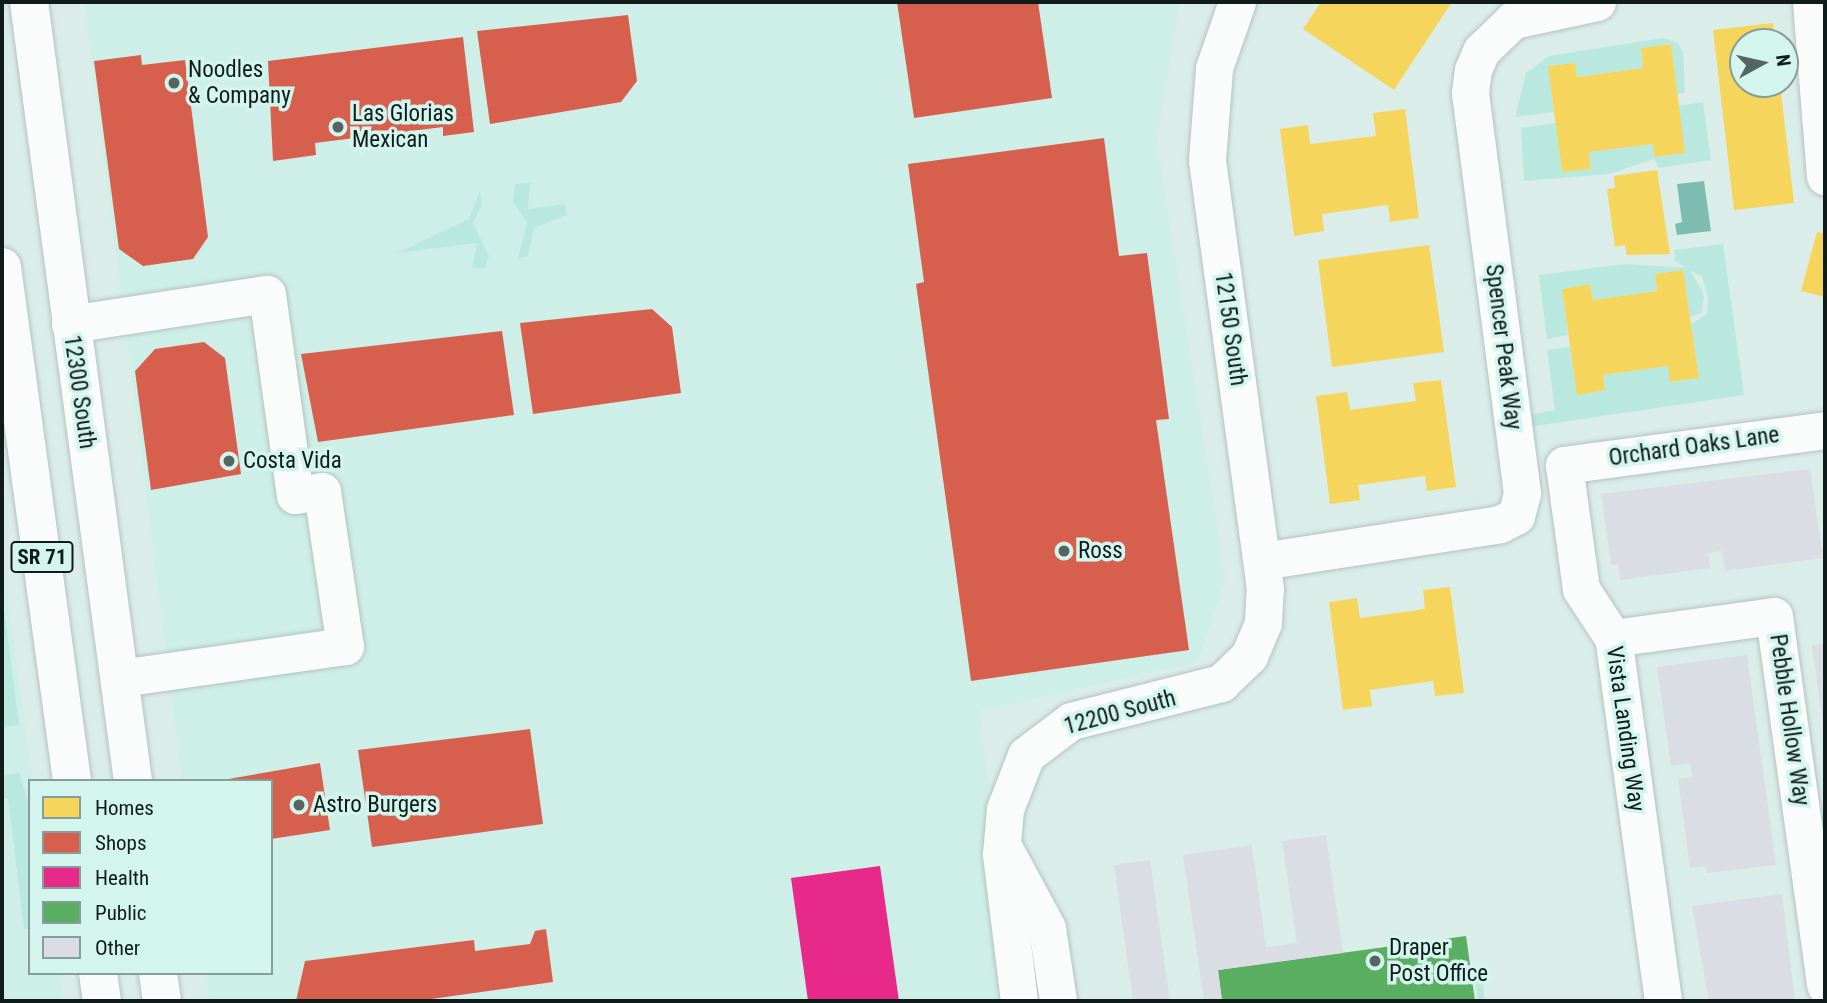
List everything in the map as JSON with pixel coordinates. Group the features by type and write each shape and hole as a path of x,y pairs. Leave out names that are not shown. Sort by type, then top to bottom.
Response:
{"main road":[{"name":"12300 South","path":"29,2 133,779"},
{"name":"SR 71","path":"2,267 72,779"},
{"path":"98,975 102,1001"},
{"path":"158,975 162,1001"}],"street":[{"name":"12150 South","path":"1237,2 1214,68 1207,160 1266,606 1249,656"},
{"name":"Spencer Peak Way","path":"1262,561 1500,524 1516,516 1521,494 1469,93 1472,70 1481,51 1513,20 1597,2"},
{"path":"1811,2 1825,176"},
{"path":"70,324 267,294 295,495 322,491 345,646 120,678"},
{"name":"Orchard Oaks Lane","path":"1564,465 1825,430"},
{"name":"Vista Landing Way","path":"1564,465 1581,589 1613,638 1664,1001"},
{"name":"Pebble Hollow Way","path":"1613,638 1774,616 1825,985"},
{"name":"12200 South","path":"1019,1001 1002,832 1018,768 1040,740 1089,716 1209,690 1249,656"},
{"name":"12200 South","path":"1002,832 1011,866 1047,928 1058,1001"}],"shaded area":[{"path":"84,2 1180,2 1157,140 1226,580 1198,662 980,711 1015,1001 209,1001 206,975 273,975 273,779 182,779"},
{"path":"1663,38 1678,43 1683,52 1685,93 1677,94 1671,44 1641,48 1643,68 1577,77 1574,63 1549,66 1554,112 1515,117 1526,73 1549,56"},
{"path":"1703,102 1711,160 1659,168 1654,159 1609,174 1524,181 1521,128 1556,123 1562,172 1591,169 1589,152 1653,144 1654,157 1678,106"},
{"path":"1704,181 1711,231 1677,235 1675,224 1682,222 1677,184"},
{"path":"530,183 528,209 565,204 567,215 534,228 528,256 518,259 527,222 513,202 515,184"},
{"path":"480,190 482,205 473,223 489,256 485,268 472,268 477,243 397,253 469,219"},
{"path":"1723,244 1744,395 1528,427 1529,415 1555,410 1547,350 1570,347 1578,394 1605,390 1603,375 1668,366 1671,382 1699,378 1691,324 1707,314 1708,296 1702,277 1675,261 1674,250"},
{"path":"1625,264 1689,268 1704,295 1702,313 1690,317 1683,270 1655,274 1657,291 1593,300 1590,284 1562,289 1568,335 1547,339 1539,275"},
{"path":"2,558 33,779 28,779 28,975 60,975 63,1001 2,1001"},
{"path":"2,594 19,725 2,727"},
{"path":"19,773 28,802 28,928 24,929 8,798 2,798 2,775"},
{"path":"1481,971 1485,1001 1478,1001 1474,972"}],"building: Homes":[{"path":"1321,2 1452,2 1394,90 1303,29"},
{"path":"1773,23 1774,28 1730,28"},
{"path":"1729,28 1729,98 1782,98 1794,203 1734,210 1713,30"},
{"path":"1671,44 1685,153 1654,157 1653,144 1589,152 1591,169 1562,172 1548,66 1575,63 1577,77 1643,68 1641,48"},
{"path":"1405,109 1419,218 1390,222 1388,205 1322,214 1324,231 1294,236 1280,129 1308,125 1310,144 1376,136 1373,113"},
{"path":"1657,170 1670,254 1627,255 1625,245 1615,247 1607,189 1615,188 1614,176"},
{"path":"1817,232 1825,234 1825,297 1801,291"},
{"path":"1429,245 1444,352 1332,367 1318,260"},
{"path":"1683,270 1699,378 1670,382 1668,366 1603,375 1605,390 1577,395 1562,289 1590,284 1593,300 1657,291 1655,274"},
{"path":"1441,380 1456,487 1427,491 1425,476 1358,485 1360,500 1330,504 1316,396 1347,392 1350,410 1416,401 1413,383"},
{"path":"1450,587 1464,693 1435,696 1433,681 1370,690 1372,706 1343,710 1329,602 1357,598 1360,618 1425,609 1423,590"}],"building: Shops":[{"path":"897,2 1038,2 1052,98 914,118"},
{"path":"628,15 637,81 621,102 490,124 477,31"},
{"path":"463,37 474,132 443,136 443,127 315,143 316,155 273,161 268,61"},
{"path":"141,55 142,65 185,60 208,237 193,259 143,266 119,249 94,61"},
{"path":"1104,138 1119,256 1147,253 1169,419 1156,420 1189,650 971,681 916,284 924,282 908,164"},
{"path":"652,309 672,327 681,393 533,414 520,323"},
{"path":"502,331 514,415 318,442 301,354"},
{"path":"204,342 225,358 241,474 151,490 135,371 155,349"},
{"path":"530,729 543,824 372,847 358,750"},
{"name":"Astro Burgers","path":"320,763 330,830 273,839 273,779 228,779"},
{"path":"546,929 553,982 417,1001 296,1001 305,961 474,940 475,951 530,944 535,931"}],"building: Health":[{"path":"880,866 899,1001 808,1001 791,878"}],"building: Public":[{"name":"Draper Post Office","path":"1466,936 1475,1001 1222,1001 1218,970"}],"building: Other":[{"path":"1810,469 1823,558 1725,571 1722,551 1708,553 1710,568 1620,580 1618,564 1611,565 1601,494"},
{"path":"1825,643 1825,732 1824,732 1812,645"},
{"path":"1747,655 1776,865 1707,873 1706,866 1690,868 1678,779 1692,777 1690,763 1671,766 1657,667"},
{"path":"1326,835 1343,953 1218,970 1222,1001 1204,1001 1183,855 1252,845 1266,947 1297,943 1282,841"},
{"path":"1150,860 1170,1001 1133,1001 1114,865"},
{"path":"1782,894 1795,1001 1709,1001 1692,906"}],"place":[{"name":"Noodles & Company","path":"174,83"},
{"name":"Las Glorias Mexican","path":"338,127"},
{"name":"Costa Vida","path":"229,461"},
{"name":"Ross","path":"1064,551"},
{"name":"Astro Burgers","path":"299,805"},
{"name":"Draper Post Office","path":"1375,961"}]}
